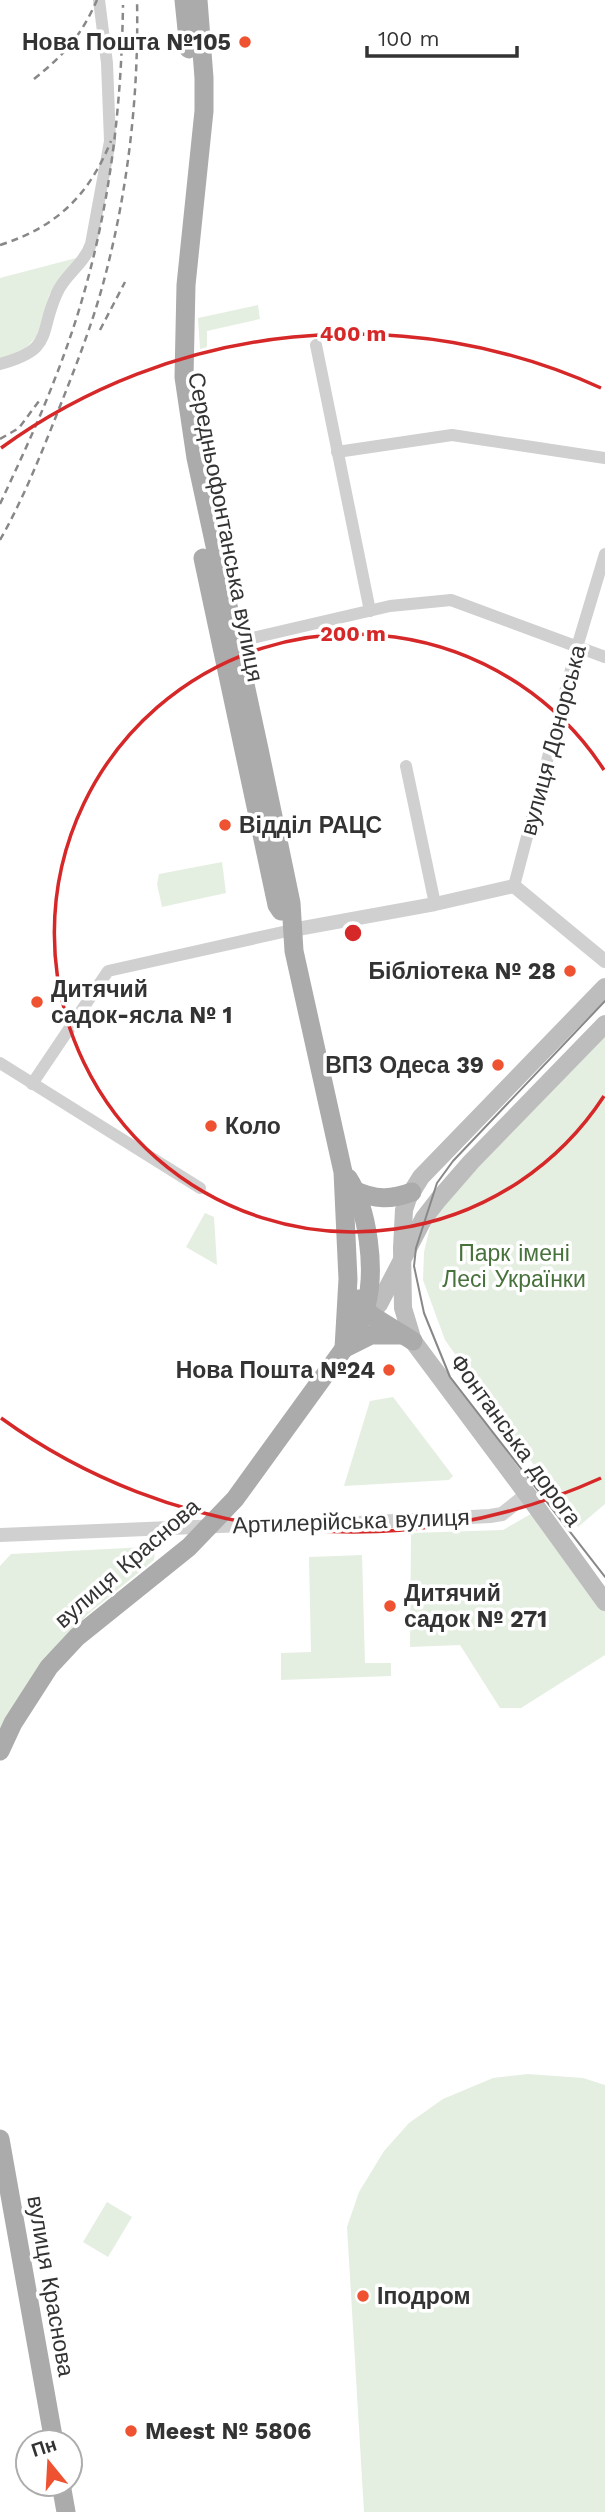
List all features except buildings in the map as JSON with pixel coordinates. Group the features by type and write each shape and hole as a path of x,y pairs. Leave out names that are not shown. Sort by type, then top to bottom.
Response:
{"main road":[{"name":"Середньофонтанська вулиця","path":"184,0 192,80 191,112 174,285 171,378 186,475 277,905 292,930"},
{"name":"Середньофонтанська вулиця","path":"198,0 204,64 204,111 186,285 184,377 196,458 290,904 294,951 343,1172 348,1279 344,1348"},
{"path":"409,1338 403,1308 402,1261 404,1210 412,1192 421,1177 605,987"},
{"path":"368,1312 402,1261 424,1217 436,1202 471,1162 605,1024"},
{"name":"Середньофонтанська вулиця","path":"343,1172 354,1189 365,1227 370,1266 368,1312 344,1348"},
{"path":"354,1189 378,1198 393,1199 412,1192"},
{"path":"412,1192 418,1202 436,1202"},
{"path":"348,1279 368,1312 409,1338"},
{"path":"344,1348 371,1335 409,1338"},
{"name":"Фонтанська дорога","path":"409,1338 605,1602"},
{"name":"вулиця Краснова","path":"0,1751 13,1723 48,1667 77,1637 189,1547 235,1499 344,1348"},
{"name":"вулиця Краснова","path":"0,2139 52,2428"}],"street":[{"path":"0,364 17,359 42,341 57,292 86,257 91,244 110,141 107,62 99,0"},
{"path":"316,345 370,611"},
{"path":"337,452 452,435 605,458"},
{"name":"вулиця Донорська","path":"514,886 605,554"},
{"path":"235,642 390,606 451,600 605,657"},
{"path":"406,766 435,904"},
{"path":"32,1083 108,971 292,930 435,904 514,886 605,961"},
{"path":"0,1063 201,1188"},
{"name":"Артилерійська вулиця","path":"0,1535 490,1516 502,1514 527,1494"}],"green space":[{"path":"80,257 65,271 49,295 37,336 25,349 0,360 0,278"},
{"path":"258,305 260,319 207,331 207,347 200,349 198,318"},
{"path":"222,862 226,893 162,907 157,884 159,874"},
{"name":"Парк імені Лесі Українки","path":"605,1031 605,1504 578,1527 445,1340 423,1280 424,1252 431,1223 456,1188"},
{"path":"205,1213 214,1217 217,1265 186,1247"},
{"path":"393,1397 453,1476 449,1480 344,1486 370,1401"},
{"path":"536,1511 605,1603 605,1655 521,1708 500,1708 460,1645 410,1647 411,1533 503,1530"},
{"path":"146,1547 155,1551 154,1560 88,1614 37,1670 0,1735 0,1566 11,1554"},
{"path":"362,1555 365,1663 391,1663 391,1676 281,1680 281,1653 311,1652 309,1557"},
{"path":"528,2074 583,2078 605,2085 605,2512 364,2512 347,2227 359,2192 384,2151 409,2123 443,2099 493,2078"},
{"path":"107,2202 132,2217 108,2257 83,2242"}],"tram line":[{"path":"605,1001 453,1161 437,1183 416,1248 414,1266 424,1313 450,1377 605,1577"}],"railway":[{"path":"34,79 71,44 97,0"},
{"path":"0,540 22,498 47,439 86,337 112,249 125,179 134,107 137,0"},
{"path":"0,504 54,381 71,335 97,243 113,149 123,5"},
{"path":"0,245 38,229 69,206 92,178 111,141"},
{"path":"100,330 125,282"},
{"path":"0,439 19,428 39,401"}],"place":[{"name":"Нова Пошта №105","path":"245,42"},
{"name":"Відділ РАЦС","path":"225,825"},
{"name":"Бібліотека № 28","path":"570,971"},
{"name":"Дитячий садок-ясла № 1","path":"37,1002"},
{"name":"ВПЗ Одеса 39","path":"498,1065"},
{"name":"Коло","path":"211,1126"},
{"name":"Нова Пошта №24","path":"389,1370"},
{"name":"Дитячий садок № 271","path":"390,1606"},
{"name":"Іподром","path":"363,2296"},
{"name":"Meest № 5806","path":"131,2431"}]}
